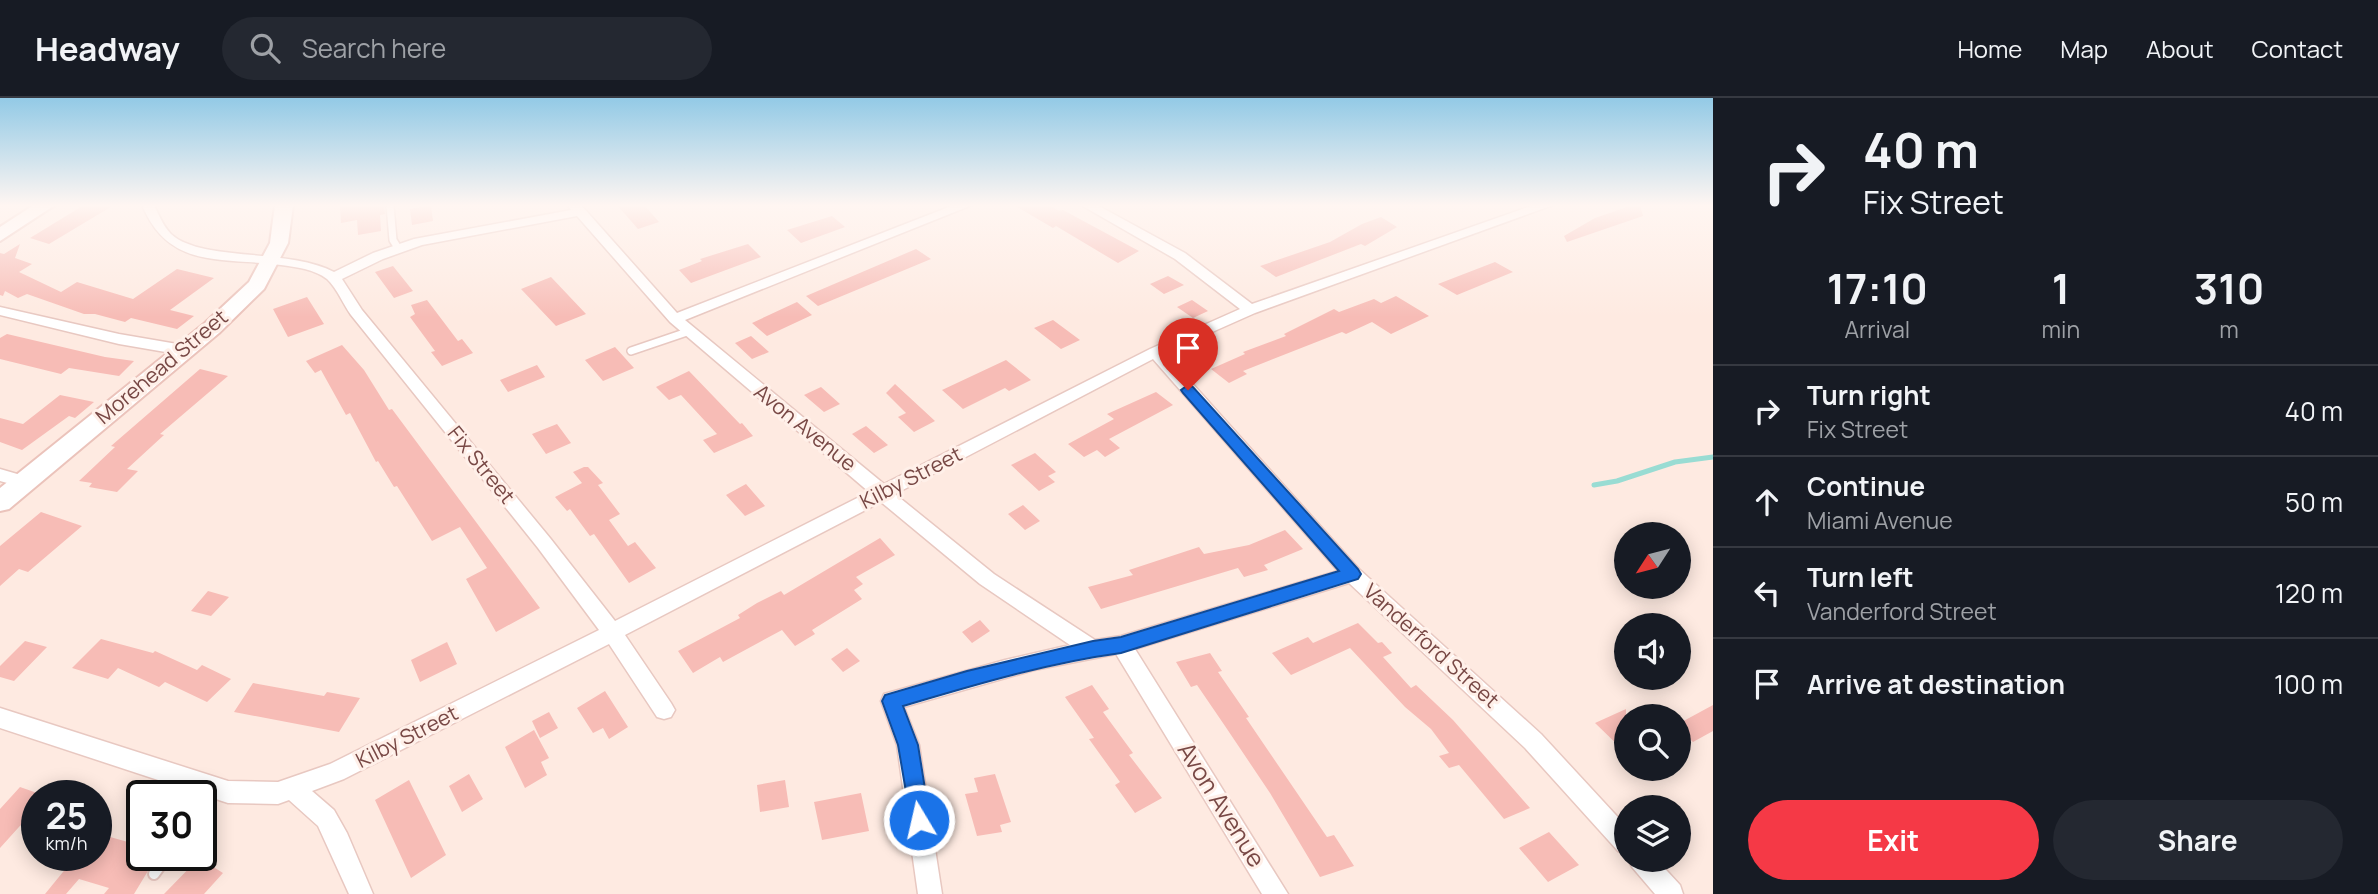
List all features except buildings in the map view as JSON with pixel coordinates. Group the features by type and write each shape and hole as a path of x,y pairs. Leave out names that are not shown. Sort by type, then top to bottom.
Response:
{"street":[{"path":"174,242 231,256 308,266 333,278 398,248 418,242"},
{"name":"Morehead Street","path":"0,502 257,285 277,242"},
{"name":"Avon Avenue","path":"606,242 675,319 987,579 1093,649"},
{"path":"675,319 871,242"},
{"path":"1154,242 1187,261 1250,310"},
{"name":"Kilby Street","path":"217,789 253,794 278,793 336,772 1155,352 1250,310 1442,242"},
{"name":"Fix Street","path":"333,278 356,312 611,631 664,709"},
{"path":"0,312 119,339 183,350"},
{"name":"Vanderford Street","path":"1155,352 1352,574 1533,741 1614,830"},
{"path":"0,475 25,482"},
{"path":"930,894 908,745 891,701 1033,663 1121,645 1352,574"},
{"name":"Avon Avenue","path":"1121,645 1276,894"},
{"name":"Kilby Street","path":"0,718 188,780"},
{"path":"292,788 326,818 361,894"},
{"path":"1652,872 1671,894"}],"lane":[{"path":"394,242 398,248"},
{"path":"631,352 690,331"}],"waterway":[{"path":"1594,485 1617,481 1675,462 1713,457"}],"route":[{"path":"919,820 908,745 891,701 967,679 1093,649 1121,645 1352,574 1188,390"}]}
